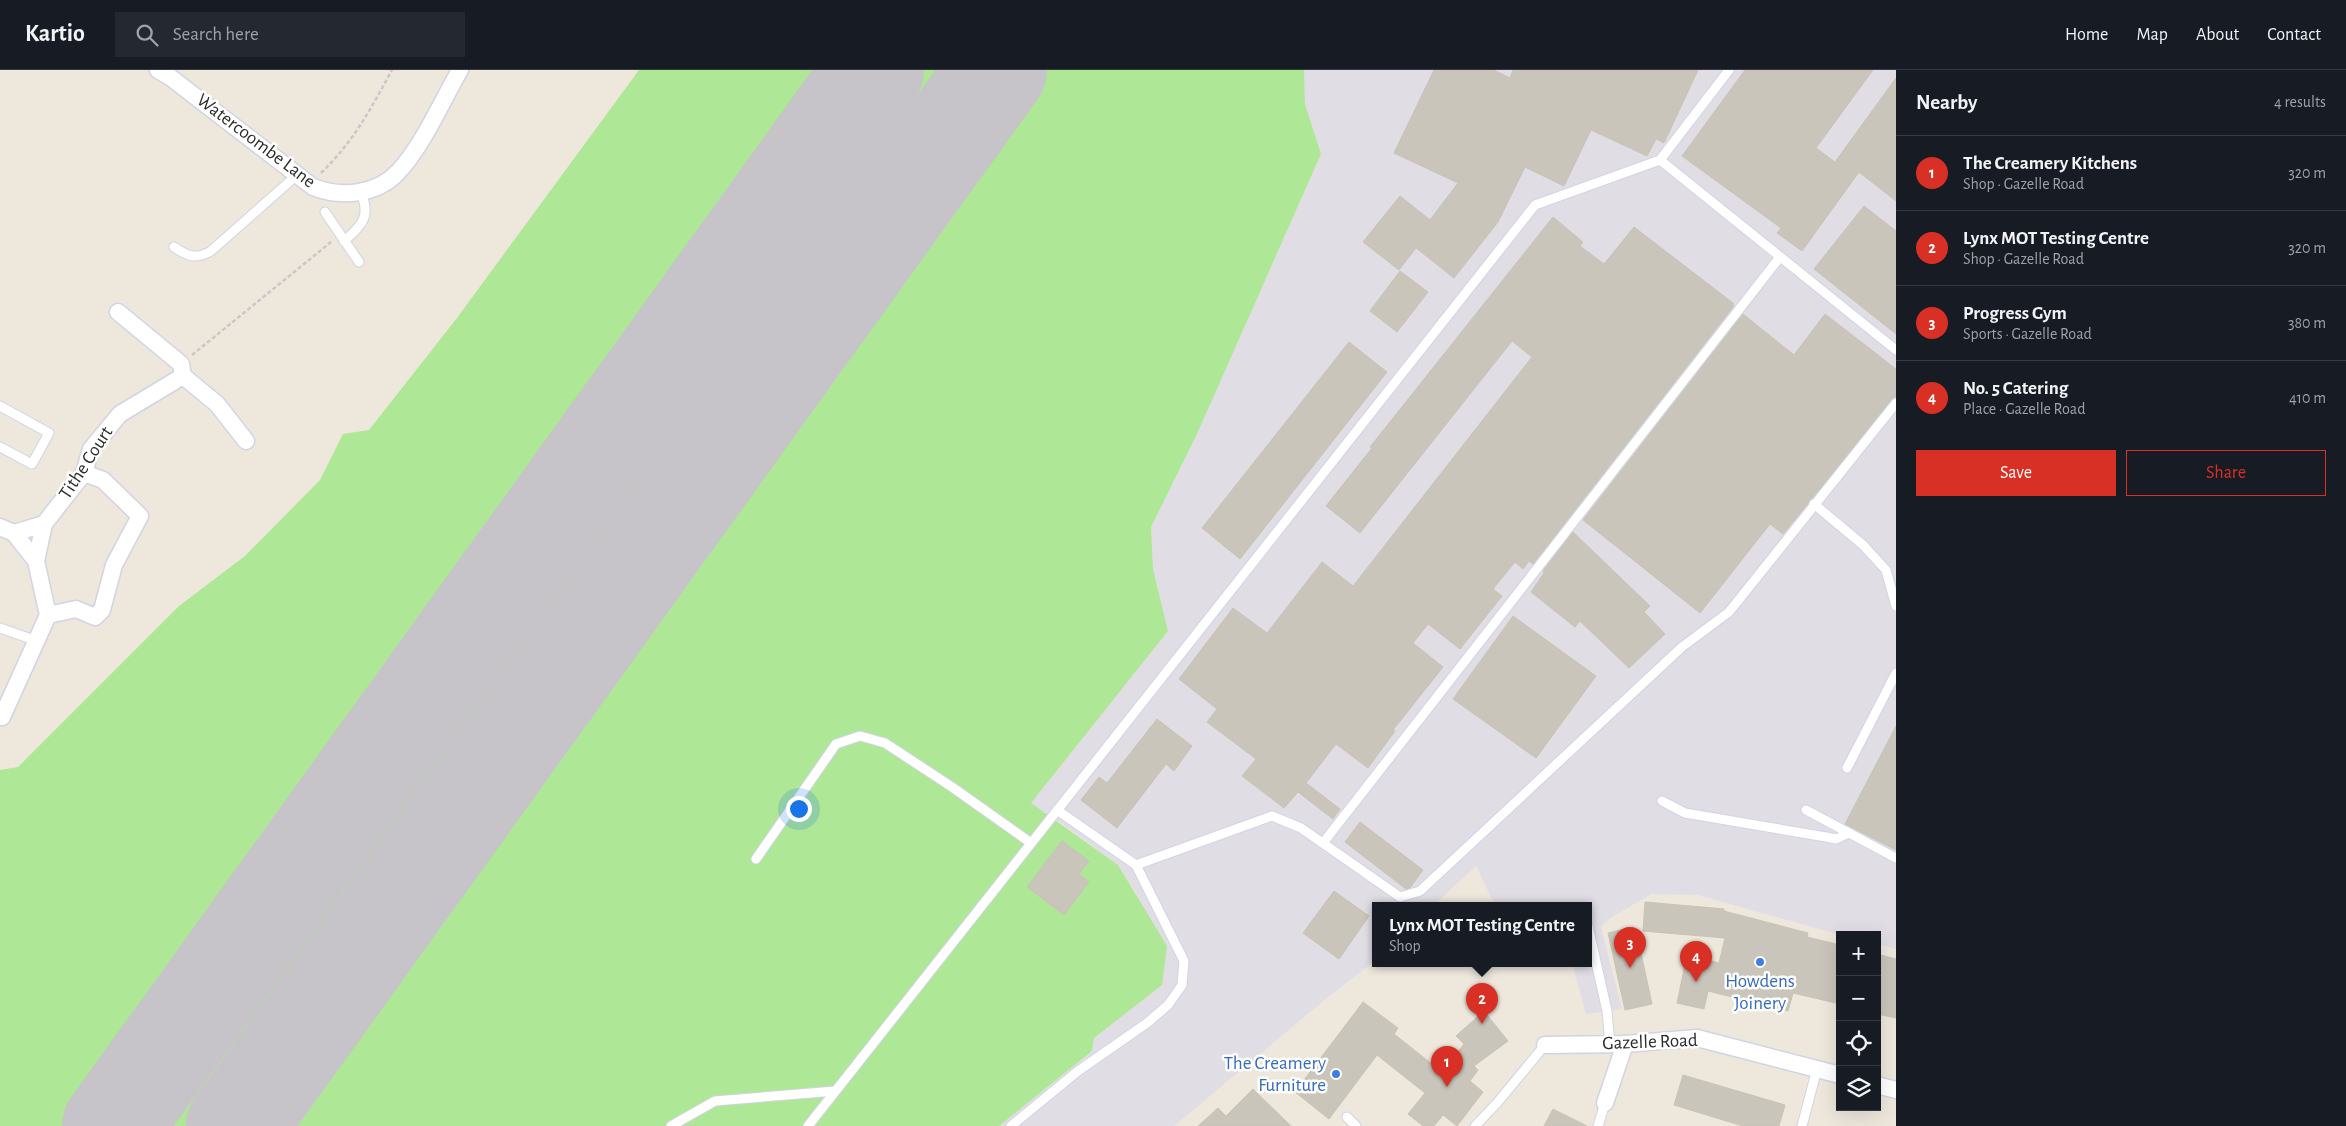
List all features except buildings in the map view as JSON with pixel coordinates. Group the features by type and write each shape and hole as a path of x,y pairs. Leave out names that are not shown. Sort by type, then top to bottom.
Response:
{"street":[{"path":"360,192 381,184 398,172 420,141 460,70"},
{"name":"Watercoombe Lane","path":"167,72 303,179 326,192 360,192"},
{"path":"118,312 217,404 246,441"},
{"name":"Tithe Court","path":"36,561 44,524 84,473 92,449 120,414 182,370"},
{"path":"48,615 76,609 95,616 102,610 114,565 140,516 103,480 84,473"},
{"path":"7,530 44,524"},
{"path":"0,717 2,717 48,615 36,561 7,530"},
{"name":"Gazelle Road","path":"1545,1045 1617,1044 1696,1038 1836,1074"},
{"path":"1605,1103 1617,1044"},
{"path":"1881,1086 1896,1090"}],"lane":[{"path":"808,1126 1534,205 1660,160 1729,70"},
{"path":"1660,160 1896,350"},
{"path":"174,247 185,255 202,256 303,179"},
{"path":"342,238 359,229 366,215 366,202 360,192"},
{"path":"325,212 359,262"},
{"path":"1322,843 1780,257"},
{"path":"1136,866 1272,816 1301,828 1400,897 1420,891 1682,647 1729,612 1896,403"},
{"path":"0,406 48,433 32,464 0,447"},
{"path":"1814,504 1863,545 1886,570 1896,606"},
{"path":"0,628 36,641"},
{"path":"1847,768 1896,672"},
{"path":"756,859 836,744 860,736 885,743 952,787 1031,843"},
{"path":"1662,801 1685,813 1836,839 1849,833"},
{"path":"1011,1126 1078,1071 1147,1023 1168,1005 1182,985 1184,961 1136,866 1057,810"},
{"path":"1806,810 1896,858"},
{"path":"1592,944 1607,1011 1617,1044"},
{"path":"1475,1126 1497,1103 1545,1045"},
{"path":"1802,1126 1817,1069"},
{"path":"671,1126 715,1102 836,1091"},
{"path":"1598,1126 1605,1103"},
{"path":"1347,1117 1356,1126"}],"path":[{"path":"303,179 343,152 363,124 392,70"},
{"path":"182,370 342,238"}],"shaded area":[{"path":"1304,70 1896,70 1896,949 1881,945 1881,931 1836,931 1836,934 1698,895 1651,894 1610,918 1601,927 1622,1009 1586,1014 1573,967 1592,967 1592,902 1494,902 1476,866 1437,902 1372,902 1372,963 1328,997 1174,1126 999,1126 1092,1051 1094,1038 1162,985 1136,893 1118,865 1064,825 1030,803 1168,631 1153,569 1151,527 1197,434 1321,154 1305,104"}],"green space":[{"path":"639,70 1304,70 1305,104 1321,154 1197,434 1151,527 1153,569 1168,631 1031,803 1118,865 1167,946 1162,985 1094,1038 1092,1051 999,1126 0,1126 0,770 18,767 179,606 245,556 320,480 343,434 369,430 457,318"}],"runway":[{"path":"112,1126 874,70"},
{"path":"236,1126 997,70"}],"place":[{"name":"Howdens Joinery","path":"1760,962"},
{"name":"Progress Gym","path":"1630,968"},
{"name":"No. 5 Catering","path":"1696,982"},
{"name":"Lynx MOT Testing Centre","path":"1482,1024"},
{"name":"The Creamery Furniture","path":"1336,1074"},
{"name":"The Creamery Kitchens","path":"1447,1087"}]}
